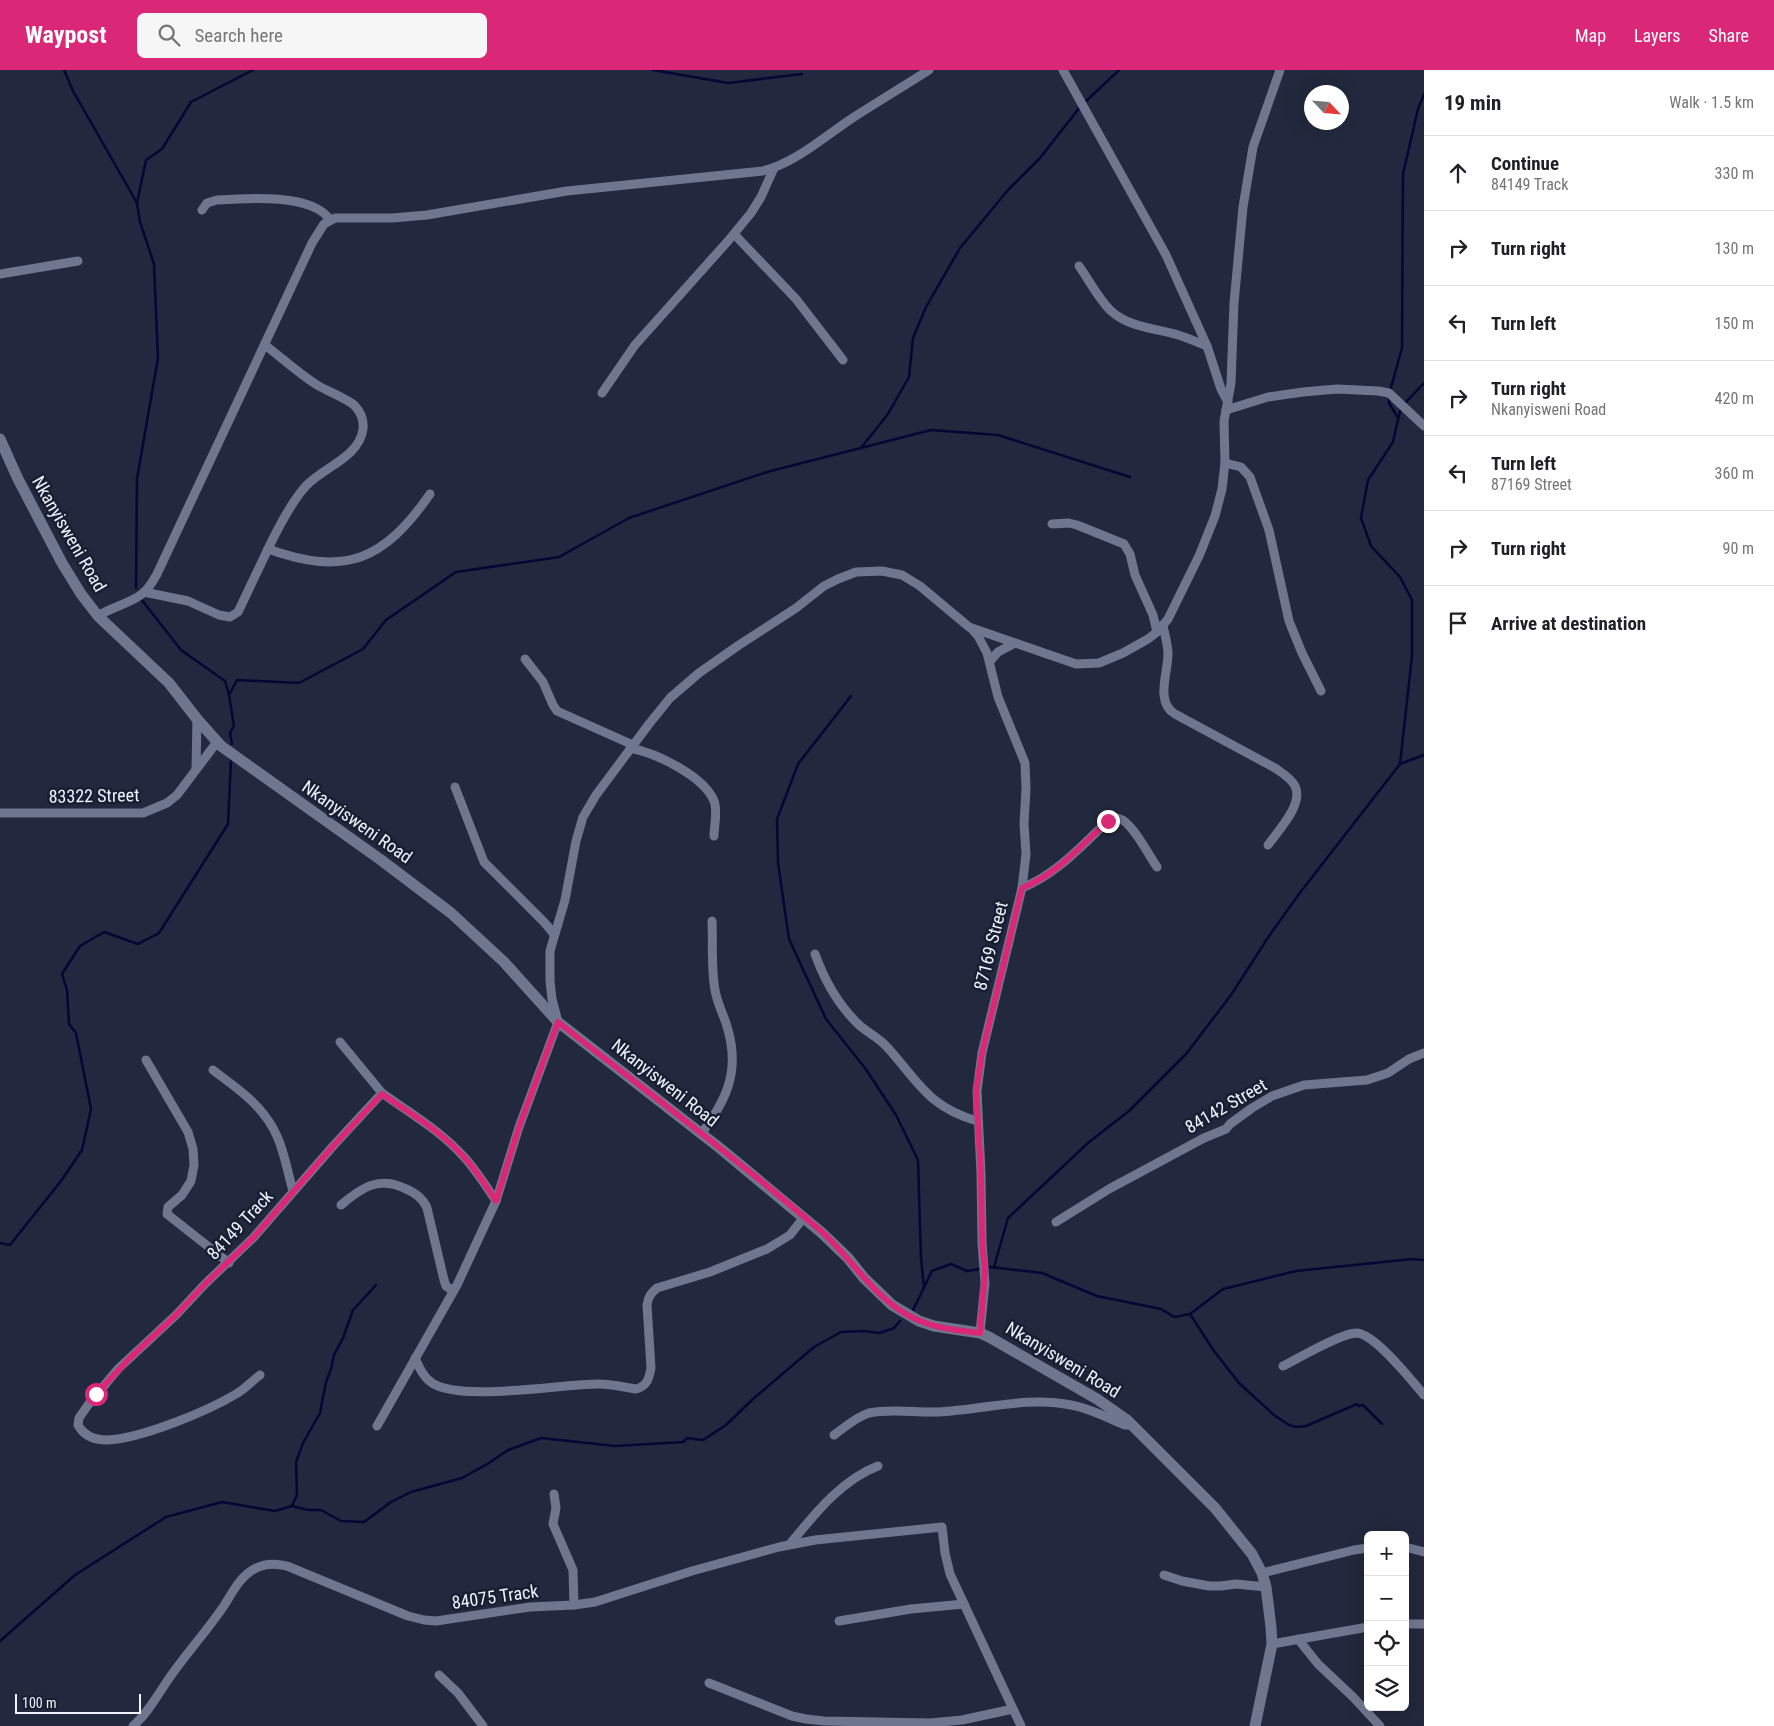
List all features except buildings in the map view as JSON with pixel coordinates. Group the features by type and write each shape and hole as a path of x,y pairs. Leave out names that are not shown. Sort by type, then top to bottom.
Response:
{"street":[{"path":"98,616 136,598 144,592 157,574 312,243 320,229 330,220 341,217 392,218 426,215 567,191 734,174 774,168 800,155 854,117 929,70"},
{"path":"1063,70 1166,254 1207,346 1227,406"},
{"path":"378,1426 453,1291 496,1201 519,1127 558,1022 552,999 549,967 550,951 565,900 576,841 584,817 596,795 663,707 687,683 739,644 796,608 824,586 845,575 856,572 882,571 902,576 920,586 969,627 1076,664 1092,664 1123,653 1141,644 1160,629 1184,589 1212,525 1219,504 1225,463 1224,421 1231,383 1234,304 1246,185 1254,142 1280,70"},
{"path":"602,393 634,345 734,234 761,197 774,168"},
{"path":"202,210 207,203 217,200 282,200 297,202 320,210 330,220"},
{"path":"734,234 796,299 843,360"},
{"path":"0,274 78,261"},
{"path":"1079,266 1110,310 1126,321 1194,340 1207,346"},
{"path":"144,592 188,601 220,615 230,617 238,612 278,529 304,488 312,479 348,454 362,436 364,424 360,412 352,404 314,383 265,345"},
{"path":"1227,406 1304,392 1337,389 1378,391 1389,393 1424,426"},
{"name":"Nkanyisweni Road","path":"0,439 18,479 62,563 81,594 98,616 169,683 217,742 451,913 498,956 558,1022 804,1217 848,1258 880,1294 901,1312 934,1326 980,1333 1003,1344 1097,1399 1132,1426 1215,1508 1236,1532 1257,1563 1266,1588 1272,1644 1255,1726"},
{"path":"1225,463 1241,467 1250,477 1268,530 1289,621 1321,691"},
{"path":"268,549 290,557 315,561 340,562 360,558 376,551 390,541 414,516 430,494"},
{"path":"1052,524 1068,523 1077,525 1124,544 1130,554 1135,575 1160,629 1168,654 1164,690 1164,702 1168,708 1175,714 1289,778 1298,795 1295,806 1268,845"},
{"name":"87169 Street","path":"969,627 978,636 990,661 998,697 1022,754 1026,772 1024,824 1026,862 1022,888 982,1053 976,1092 981,1173 982,1242 985,1271 980,1333"},
{"path":"990,661 998,652 1016,642"},
{"path":"525,660 544,682 552,705 560,714 663,759 684,771 709,793 716,809 714,836"},
{"path":"196,770 197,719"},
{"name":"83322 Street","path":"0,813 143,813 162,805 177,795 217,742"},
{"path":"455,787 484,862 554,934"},
{"path":"1022,888 1049,875 1108,821 1115,818 1125,821 1131,827 1157,867"},
{"path":"701,1134 726,1096 733,1062 729,1032 715,990 712,921"},
{"path":"815,954 824,976 840,1002 858,1024 886,1045 933,1100 950,1111 977,1120"},
{"path":"340,1042 382,1094 427,1124 456,1148 496,1201"},
{"name":"84142 Street","path":"1056,1222 1109,1189 1204,1138 1226,1129 1252,1108 1272,1096 1304,1085 1367,1080 1388,1073 1409,1059 1424,1053"},
{"path":"146,1060 188,1132 193,1149 194,1165 191,1182 182,1195 168,1207 166,1212 229,1263"},
{"path":"214,1070 266,1116 283,1152 293,1191"},
{"name":"84149 Track","path":"260,1375 238,1393 214,1406 126,1437 106,1440 92,1438 84,1434 78,1425 79,1418 88,1405 118,1369 253,1238 293,1191 382,1094"},
{"path":"341,1205 363,1188 386,1182 401,1186 417,1195 427,1208 446,1286 453,1291"},
{"path":"415,1358 426,1378 440,1386 458,1390 598,1384 636,1390 642,1388 649,1379 651,1368 647,1305 648,1298 652,1292 657,1288 710,1272 767,1249 790,1235 804,1217"},
{"path":"1283,1366 1332,1341 1352,1334 1360,1334 1379,1346 1424,1395"},
{"path":"834,1435 855,1420 872,1412 954,1411 999,1404 1049,1402 1073,1405 1124,1425 1132,1426"},
{"path":"790,1544 842,1488 862,1474 878,1466"},
{"path":"554,1494 556,1508 552,1524 573,1570 574,1605"},
{"name":"84075 Track","path":"133,1726 149,1709 169,1678 212,1622 241,1579 248,1572 261,1566 279,1564 287,1566 408,1616 424,1620 446,1620 530,1607 574,1605 605,1600 754,1552 790,1544 942,1527 948,1569 964,1604"},
{"path":"1262,1573 1364,1549"},
{"path":"1409,1549 1424,1552"},
{"path":"1164,1575 1182,1581 1209,1586 1236,1584 1266,1588"},
{"path":"839,1621 912,1609 964,1604 1021,1726"},
{"path":"1409,1624 1424,1624"},
{"path":"1272,1644 1364,1628"},
{"path":"1298,1639 1318,1664 1380,1726"},
{"path":"439,1675 458,1693 483,1726"},
{"path":"709,1682 792,1716 806,1719 930,1723 962,1720 1013,1709"}],"waterway":[{"path":"64,70 73,91 137,203 140,222 154,264 158,358 137,479 136,588"},
{"path":"137,203 146,160 162,149 191,102 253,70"},
{"path":"653,70 728,83 802,74"},
{"path":"1084,103 1119,70"},
{"path":"1390,391 1402,348 1403,174 1418,109 1424,94"},
{"path":"861,448 888,414 909,377 913,338 926,307 960,248 1008,190 1040,158 1080,107"},
{"path":"1405,403 1424,383"},
{"path":"1389,396 1389,403 1398,418"},
{"path":"994,1267 1008,1218 1089,1142 1129,1111 1186,1054 1231,995 1299,894 1400,764 1412,656 1412,600 1400,577 1371,546 1361,518 1368,480 1393,442 1400,411"},
{"path":"229,695 237,680 299,683 363,649 386,620 456,572 559,557 629,518 767,472 931,430 998,435 1130,477"},
{"path":"141,599 181,650 225,681 234,726 230,733 232,744"},
{"path":"851,696 798,764 777,819 778,863 789,939 826,1019 865,1068 896,1115 918,1160 921,1258 924,1288"},
{"path":"1400,764 1424,755"},
{"path":"0,1243 10,1245 61,1181 82,1150 91,1109 76,1033 69,1024 67,990 62,974 80,946 104,932 138,944 159,933 228,824 231,760"},
{"path":"1190,1314 1223,1289 1296,1271 1412,1259 1424,1260"},
{"path":"913,1310 932,1271 951,1264 967,1271 980,1269"},
{"path":"990,1267 1042,1273 1097,1296 1161,1309 1174,1317 1190,1314 1214,1351 1239,1383 1274,1415 1289,1425 1296,1427 1306,1426 1357,1404 1359,1406 1363,1405 1382,1424"},
{"path":"292,1506 297,1495 296,1462 303,1443 320,1413 334,1355 343,1338 353,1310 376,1285"},
{"path":"0,1641 75,1575 166,1517 222,1502 275,1511 292,1506 308,1510 321,1510 341,1521 364,1522 391,1502 411,1492 462,1478 508,1450 541,1438 615,1446 683,1442 687,1438 703,1440 726,1425 753,1399 814,1347 841,1332 863,1331 880,1333 894,1328 900,1321"}],"route":[{"path":"96,1394 118,1369 176,1315 253,1238 334,1145 382,1094 427,1124 456,1148 476,1171 496,1201 519,1127 558,1022 767,1186 822,1233 848,1258 864,1278 901,1312 934,1326 980,1333 985,1271 982,1242 981,1173 976,1092 982,1053 1022,888 1049,875 1064,864 1108,821"}]}
